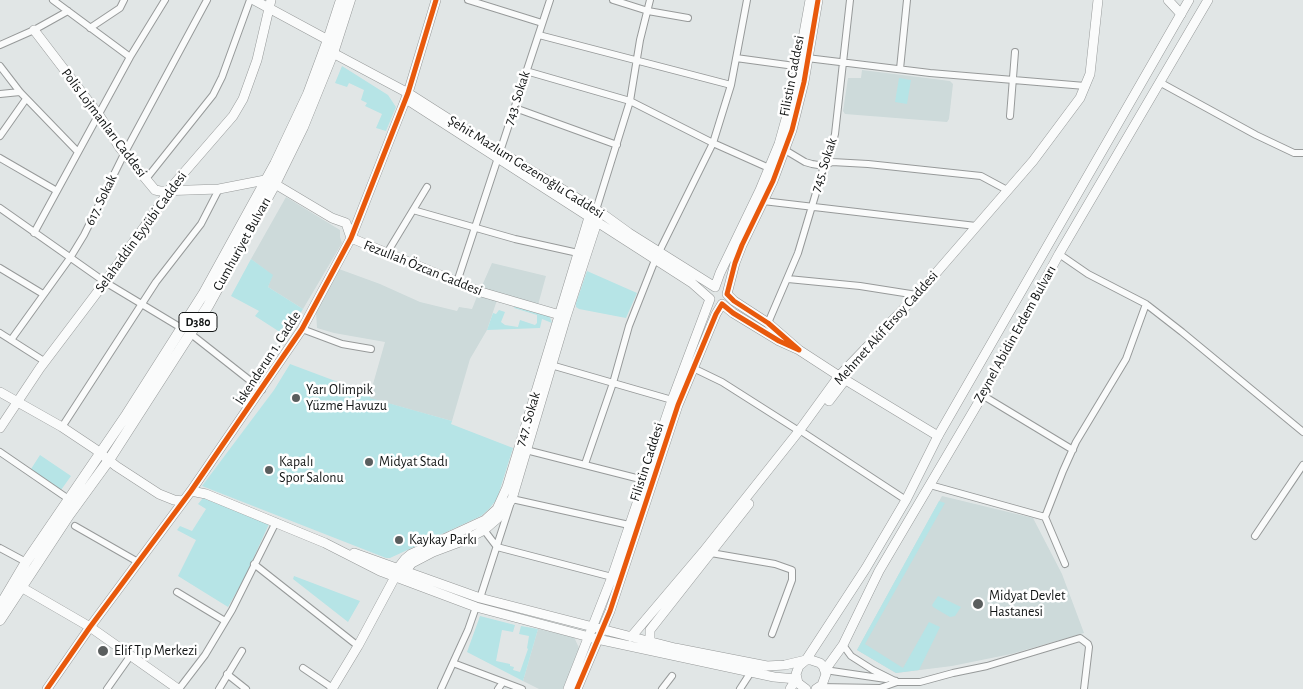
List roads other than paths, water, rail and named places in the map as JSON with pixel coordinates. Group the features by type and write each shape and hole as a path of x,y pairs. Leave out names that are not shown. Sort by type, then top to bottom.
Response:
{"main road":[{"name":"Cumhuriyet Bulvarı","path":"270,182 308,94 341,0"},
{"name":"Cumhuriyet Bulvarı","path":"0,620 69,515 109,460 187,331 204,293 303,127 333,53 350,0"},
{"name":"Cumhuriyet Bulvarı","path":"0,606 3,594 187,331"}],"street":[{"path":"53,0 130,57"},
{"path":"90,28 120,8 124,0"},
{"name":"617. Sokak","path":"11,340 70,258 84,235 124,154 207,0"},
{"path":"146,179 213,95 222,77 250,0"},
{"path":"254,0 270,4 328,40"},
{"name":"İskenderun 1. Cadde","path":"46,689 90,626 191,490 262,390 302,329 351,238 407,96 436,0"},
{"path":"468,0 542,24"},
{"name":"743. Sokak","path":"457,282 550,0"},
{"path":"613,0 648,11 688,18"},
{"path":"480,598 512,499 593,220 630,101 636,61 650,0"},
{"path":"585,464 614,383 629,326 657,256 712,143 730,85 746,0"},
{"name":"Filistin Caddesi","path":"727,294 735,263 785,150 798,107 810,0"},
{"name":"Filistin Caddesi","path":"715,287 769,168 785,126 804,64 818,0"},
{"name":"745. Sokak","path":"768,323 798,253 835,134 850,0"},
{"path":"900,69 907,0"},
{"name":"Mehmet Akif Ersoy Caddesi","path":"802,432 842,378 917,295 1032,161 1080,98 1090,74 1098,0"},
{"path":"1168,0 1181,14"},
{"name":"Zeynel Abidin Erdem Bulvarı","path":"796,679 799,666 806,660 866,568 906,500 938,436 1189,0"},
{"name":"Zeynel Abidin Erdem Bulvarı","path":"818,689 826,678 825,670 843,645 879,571 984,393 1059,254 1208,0"},
{"path":"34,233 161,1"},
{"name":"Selahaddin Eyyübi Caddesi","path":"0,428 44,361 105,282 168,191 233,116 243,99 256,60 270,4"},
{"path":"0,45 68,12"},
{"name":"Polis Lojmanları Caddesi","path":"34,30 99,115 124,154 155,190 219,189 270,182"},
{"path":"539,35 730,85"},
{"path":"1010,116 1015,52"},
{"name":"Şehit Mazlum Gezenoğlu Caddesi","path":"333,53 407,96 593,220 715,287"},
{"path":"736,58 804,64 843,63 1013,81 1085,86"},
{"path":"0,66 26,99 78,152"},
{"path":"526,71 630,101 712,143 769,168"},
{"path":"1161,83 1294,154 1303,153"},
{"path":"0,94 20,92"},
{"path":"0,136 26,99"},
{"path":"515,108 617,145"},
{"path":"785,150 805,162 824,166 832,162 868,164 981,176 1007,190"},
{"name":"Şehit Mazlum Gezenoğlu Caddesi","path":"498,155 596,210 692,283 710,299"},
{"path":"0,158 57,191"},
{"name":"Fezullah Özcan Caddesi","path":"270,182 324,214 346,223 351,238 481,292 560,315"},
{"path":"387,253 427,187"},
{"path":"62,427 142,304 201,224 219,189"},
{"path":"763,202 976,226"},
{"path":"0,208 105,282 187,331 262,390"},
{"path":"413,210 578,253"},
{"name":"747. Sokak","path":"399,573 411,554 485,520 497,509 507,487 578,253 593,220"},
{"path":"1059,254 1088,274 1146,304 1303,432"},
{"path":"0,268 43,294"},
{"path":"788,279 860,286 917,295"},
{"path":"727,294 727,299 722,304 716,305 710,299 710,293 715,287 721,287 734,301 768,323 799,350 938,436"},
{"name":"Filistin Caddesi","path":"597,627 644,480 710,299"},
{"path":"722,304 733,313 779,341 799,350"},
{"name":"Filistin Caddesi","path":"597,627 610,611 665,442 693,368 722,304"},
{"path":"1065,564 1045,517 1062,471 1126,359 1146,304"},
{"path":"302,329 342,344 371,349"},
{"path":"0,333 44,361"},
{"path":"551,365 672,400"},
{"path":"693,368 722,382 906,500"},
{"path":"0,392 62,427 159,494 174,500 183,501"},
{"path":"984,393 987,398 1073,450"},
{"path":"650,642 650,630 802,432"},
{"path":"631,637 802,432"},
{"path":"526,450 644,480"},
{"path":"0,452 70,500"},
{"path":"1255,536 1303,465"},
{"path":"930,485 1045,517"},
{"path":"191,490 206,494 276,522 476,607 593,638 783,679 796,679"},
{"path":"512,499 629,525"},
{"path":"303,668 333,689 399,573 412,563 433,552 465,540 484,530 498,518 512,499"},
{"path":"21,587 90,626 178,689 205,655 225,621 276,522"},
{"path":"75,526 138,562"},
{"path":"484,530 497,546 612,577"},
{"path":"0,548 26,562"},
{"path":"711,553 775,564 792,570 792,580 772,634"},
{"path":"254,564 358,646"},
{"path":"399,573 480,598 650,642 767,666 816,660 825,670 898,682 920,682 987,666 1080,638 1089,647 1084,689"},
{"path":"177,592 225,621"},
{"path":"441,689 476,607"},
{"path":"577,689 597,627"},
{"path":"568,689 593,638"},
{"path":"843,645 851,656 861,664 898,682"},
{"path":"219,689 242,651"},
{"path":"107,689 131,656"},
{"path":"453,663 522,689"},
{"path":"740,689 751,672"},
{"path":"228,674 246,689"},
{"path":"662,689 672,676"},
{"path":"790,689 796,679"},
{"path":"796,679 806,689"},
{"path":"498,689 503,682"},
{"path":"818,689 880,688 898,682"}],"place":[{"name":"Yarı Olimpik Yüzme Havuzu","path":"296,398"},
{"name":"Midyat Stadı","path":"369,462"},
{"name":"Kapalı Spor Salonu","path":"269,470"},
{"name":"Kaykay Parkı","path":"399,540"},
{"name":"Midyat Devlet Hastanesi","path":"978,604"},
{"name":"Elif Tıp Merkezi","path":"103,651"}]}
